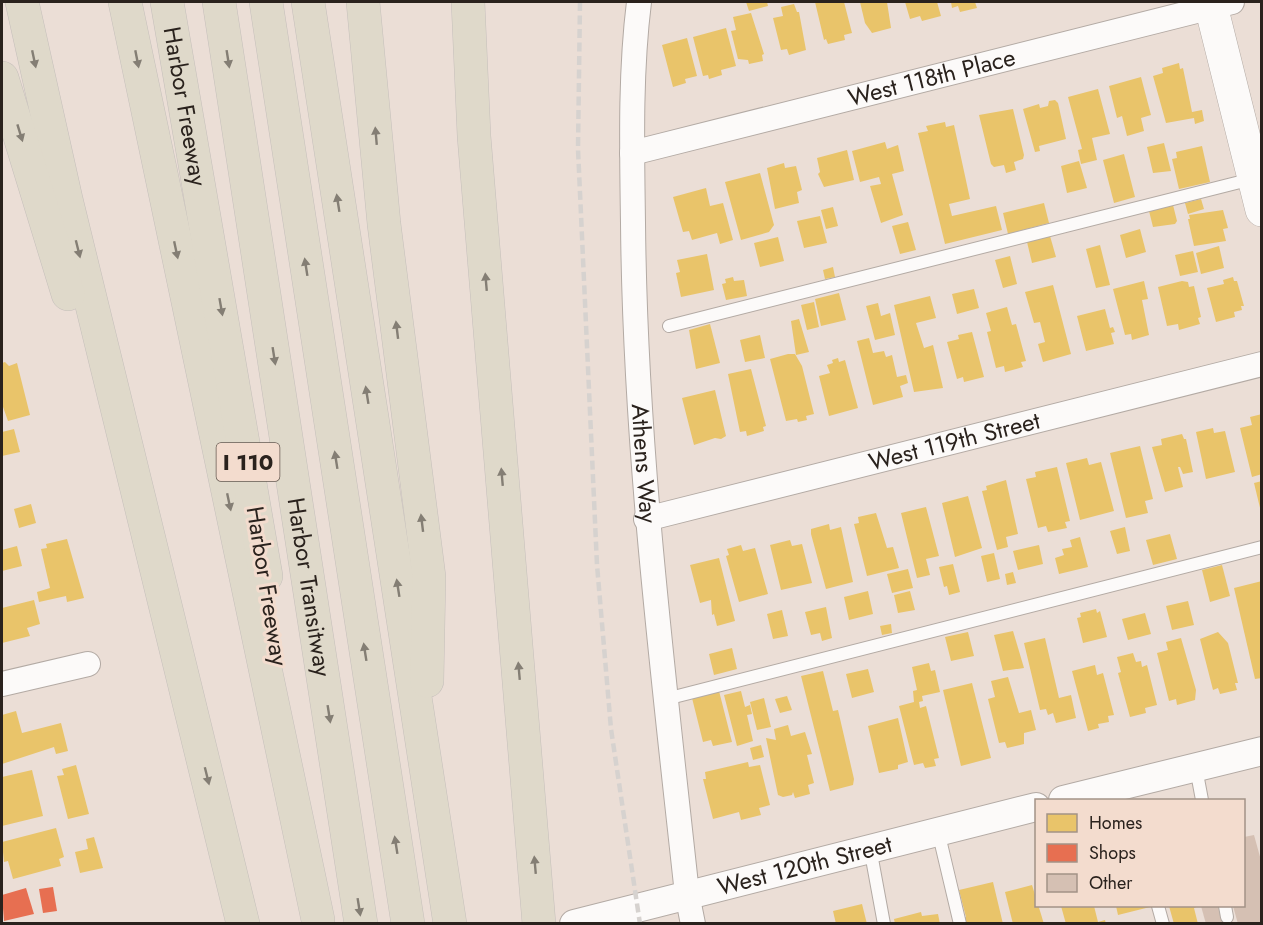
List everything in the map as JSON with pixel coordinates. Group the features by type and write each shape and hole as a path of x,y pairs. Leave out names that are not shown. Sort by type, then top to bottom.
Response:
{"highway":[{"path":"22,2 66,199 243,924"},
{"path":"125,2 318,922"},
{"name":"Harbor Freeway","path":"167,2 252,482 318,922"},
{"name":"Harbor Transitway","path":"219,2 362,924"},
{"name":"Harbor Transitway","path":"266,2 408,924"},
{"path":"308,2 450,924"},
{"path":"363,2 384,224 429,577 427,770"},
{"path":"468,2 474,136 540,924"},
{"path":"2,78 194,719"}],"main road":[{"path":"1218,3 1258,178 1262,210"}],"street":[{"name":"Athens Way","path":"639,2 632,153 633,282 646,519 687,894 693,924"},
{"name":"West 118th Place","path":"632,153 1218,3"},
{"name":"West 119th Street","path":"646,519 1262,364"},
{"path":"2,684 88,663"},
{"path":"1079,799 1128,793 1196,768 1262,751"},
{"name":"West 120th Street","path":"580,922 1035,807"}],"lane":[{"path":"669,326 1258,178"},
{"path":"666,699 1262,546"},
{"path":"1196,768 1202,799"},
{"path":"938,831 960,924"},
{"path":"870,848 884,924"},
{"path":"1158,907 1163,924"}],"building: Homes":[{"path":"746,2 767,2 768,6 749,11"},
{"path":"815,2 844,2 852,33 844,35 845,40 828,44 826,39 824,40"},
{"path":"860,2 887,2 891,28 872,33 865,23"},
{"path":"905,2 937,2 941,16 922,21 920,16 910,19"},
{"path":"951,2 975,2 977,8 960,12 958,6 952,8"},
{"path":"794,4 799,12 806,50 789,55 787,49 781,50 773,18 783,16 781,7"},
{"path":"751,13 764,54 762,55 763,61 749,64 748,60 738,59 731,31 736,30 733,17"},
{"path":"726,28 736,66 721,70 722,75 709,79 708,75 703,76 693,37"},
{"path":"687,38 697,76 685,79 686,83 673,87 662,45"},
{"path":"1179,63 1180,69 1183,68 1192,112 1202,110 1204,121 1195,124 1194,118 1166,123 1153,76 1163,73 1162,68"},
{"path":"1141,77 1151,115 1141,118 1144,131 1127,136 1122,116 1117,118 1109,86"},
{"path":"1098,89 1110,134 1092,138 1097,160 1081,164 1078,150 1082,149 1068,97"},
{"path":"1055,100 1058,103 1066,139 1039,146 1040,151 1035,152 1023,109 1039,104 1040,108 1048,106 1049,101"},
{"path":"1013,109 1024,155 1023,159 1014,162 1016,170 1006,173 1004,165 994,167 991,164 979,115"},
{"path":"945,122 946,127 954,125 970,199 949,204 952,216 996,206 1002,230 945,244 918,133 928,131 926,126"},
{"path":"885,142 887,149 898,145 904,171 892,174 903,215 881,223 870,186 881,184 879,177 860,182 852,151"},
{"path":"1164,143 1171,171 1153,173 1147,147"},
{"path":"1202,146 1210,182 1179,189 1172,159 1177,158 1176,152"},
{"path":"847,150 854,180 824,187 818,174 820,172 817,158"},
{"path":"1124,154 1135,197 1114,203 1103,160"},
{"path":"1079,161 1087,188 1067,193 1061,166"},
{"path":"784,163 785,168 796,166 802,190 797,192 799,203 775,209 767,168"},
{"path":"760,173 774,225 769,232 741,240 725,182"},
{"path":"706,188 710,206 723,203 733,240 720,244 717,233 692,240 689,231 683,232 673,197"},
{"path":"1201,199 1204,209 1188,214 1185,203"},
{"path":"1044,203 1049,223 1008,234 1003,213"},
{"path":"1173,205 1177,221 1175,224 1153,227 1149,211"},
{"path":"833,207 838,226 826,229 821,210"},
{"path":"1223,210 1228,228 1223,229 1226,241 1194,246 1189,215"},
{"path":"820,216 827,243 804,248 797,221"},
{"path":"908,222 916,250 900,254 892,226"},
{"path":"1140,229 1146,252 1126,258 1120,235"},
{"path":"1050,236 1056,257 1032,263 1027,242"},
{"path":"778,237 784,261 760,267 754,243"},
{"path":"1100,245 1110,285 1096,288 1086,249"},
{"path":"1219,246 1224,268 1201,274 1196,253"},
{"path":"1193,251 1198,272 1180,276 1175,255"},
{"path":"707,254 714,290 681,297 676,273 680,272 677,260"},
{"path":"1010,256 1017,284 1003,288 995,260"},
{"path":"833,267 835,277 825,279 823,270"},
{"path":"733,277 734,281 744,280 747,296 726,300 722,284 726,283 725,279"},
{"path":"1233,277 1234,281 1237,281 1244,306 1241,306 1242,310 1234,312 1235,317 1216,322 1207,288 1224,284 1223,280"},
{"path":"1144,281 1148,299 1142,300 1149,335 1132,340 1131,334 1125,335 1113,289"},
{"path":"1182,281 1188,282 1189,287 1194,286 1201,317 1198,318 1200,324 1179,330 1178,324 1167,326 1158,287"},
{"path":"1053,285 1071,354 1043,362 1038,344 1045,342 1040,322 1034,323 1025,292"},
{"path":"974,289 979,308 957,314 952,294"},
{"path":"839,293 846,320 821,326 815,299"},
{"path":"930,296 936,318 916,323 924,348 933,345 943,388 914,392 894,305"},
{"path":"814,302 819,327 807,330 801,305"},
{"path":"878,303 881,316 890,313 895,335 875,340 866,306"},
{"path":"1007,307 1012,325 1016,324 1026,361 1021,362 1023,367 1005,372 1004,366 996,368 987,332 991,331 986,313"},
{"path":"1105,309 1110,328 1113,327 1115,332 1111,333 1114,344 1086,351 1077,316"},
{"path":"799,319 809,352 796,355 791,321"},
{"path":"710,324 720,363 696,369 689,330"},
{"path":"972,332 984,377 964,382 963,377 957,379 947,342 959,339 958,335"},
{"path":"760,335 765,358 745,362 740,340"},
{"path":"869,338 873,353 884,351 886,357 892,355 897,377 906,375 908,383 900,386 903,397 873,405 857,341"},
{"path":"795,354 802,366 814,414 806,416 807,420 798,422 797,419 786,421 770,359"},
{"path":"838,358 839,362 845,360 858,408 829,416 819,376 830,373 827,365"},
{"path":"5,362 9,366 17,363 30,415 8,421 2,404 2,363"},
{"path":"751,369 766,426 763,427 764,431 747,436 746,431 740,432 728,374"},
{"path":"715,390 726,436 694,445 682,398"},
{"path":"1262,414 1262,474 1252,477 1240,428 1252,425 1250,417"},
{"path":"1213,428 1214,433 1225,431 1235,472 1206,479 1196,432"},
{"path":"14,429 20,452 2,456 2,432"},
{"path":"1182,434 1186,439 1193,472 1183,474 1178,467 1183,487 1165,492 1152,447 1162,445 1161,439"},
{"path":"1140,446 1153,499 1145,501 1148,513 1126,518 1110,453"},
{"path":"1087,458 1089,465 1101,462 1114,511 1080,520 1066,463"},
{"path":"1057,467 1070,521 1065,522 1067,528 1048,532 1046,526 1038,528 1026,479 1036,477 1035,472"},
{"path":"1006,480 1018,534 1006,537 1008,547 997,550 982,491 987,490 986,486"},
{"path":"1262,481 1262,512 1261,512 1254,483"},
{"path":"968,496 982,548 955,557 942,503"},
{"path":"31,504 36,523 19,528 14,509"},
{"path":"926,507 939,556 926,559 930,575 917,578 901,513"},
{"path":"876,513 887,548 893,547 899,568 867,576 854,524 859,523 858,517"},
{"path":"829,524 830,530 841,527 853,582 826,589 811,529"},
{"path":"1125,527 1130,551 1117,554 1110,531"},
{"path":"1170,534 1177,559 1153,565 1146,540"},
{"path":"1080,537 1088,567 1059,574 1055,558 1064,555 1062,549 1072,547 1070,540"},
{"path":"67,539 84,598 67,602 66,596 39,602 37,592 50,588 41,549 47,548 46,544"},
{"path":"790,540 792,546 802,544 812,583 781,590 770,545"},
{"path":"741,545 743,551 755,548 768,594 739,602 726,556 729,555 727,549"},
{"path":"1039,545 1043,564 1018,570 1013,551"},
{"path":"17,546 22,566 2,571 2,550"},
{"path":"994,553 1000,579 987,582 981,556"},
{"path":"719,558 735,621 717,626 714,614 712,615 711,600 700,603 690,565"},
{"path":"953,564 960,592 949,595 947,586 944,587 939,567"},
{"path":"1222,565 1230,596 1210,602 1202,570"},
{"path":"908,569 913,588 892,593 887,574"},
{"path":"1013,572 1016,583 1007,585 1005,574"},
{"path":"1262,581 1262,678 1255,679 1234,588"},
{"path":"868,591 873,614 849,620 844,597"},
{"path":"910,591 915,610 898,613 894,595"},
{"path":"34,600 40,624 27,628 30,636 2,643 2,608"},
{"path":"1188,601 1194,625 1172,630 1166,606"},
{"path":"826,607 832,638 822,641 820,633 811,635 805,612"},
{"path":"1096,609 1097,613 1100,611 1107,637 1083,643 1077,618 1081,617 1080,613"},
{"path":"782,610 788,636 773,639 767,614"},
{"path":"1145,613 1151,634 1128,640 1122,619"},
{"path":"891,624 892,633 882,635 880,626"},
{"path":"1013,631 1024,668 1003,671 994,635"},
{"path":"968,632 974,656 951,661 945,637"},
{"path":"1218,632 1228,643 1238,683 1235,683 1237,690 1220,694 1218,688 1213,690 1200,639"},
{"path":"1045,638 1059,698 1071,695 1076,718 1056,723 1053,713 1048,715 1046,709 1040,710 1024,643"},
{"path":"1181,638 1196,690 1195,700 1177,705 1176,699 1169,701 1157,653 1168,650 1166,642"},
{"path":"732,648 737,669 714,675 709,654"},
{"path":"1133,653 1136,662 1141,661 1142,667 1147,665 1157,705 1145,708 1146,713 1130,717 1118,673 1121,672 1117,657"},
{"path":"929,663 931,671 935,670 940,692 922,696 923,701 919,702 920,708 926,706 939,758 934,759 936,766 925,768 923,763 914,765 899,706 914,702 913,691 917,690 912,667"},
{"path":"1095,665 1097,675 1103,673 1114,715 1108,716 1109,722 1098,724 1099,728 1088,731 1072,671"},
{"path":"868,669 874,692 852,698 846,674"},
{"path":"823,671 833,711 838,710 854,779 853,785 830,791 801,676"},
{"path":"1008,677 1019,713 1031,710 1036,730 1024,733 1024,744 1007,748 1005,742 999,743 988,699 995,697 991,681"},
{"path":"972,683 991,758 961,766 943,690"},
{"path":"719,691 732,742 713,746 711,740 703,742 692,698"},
{"path":"741,691 745,707 750,705 752,714 747,715 753,741 737,746 724,695"},
{"path":"787,696 792,710 780,713 775,699"},
{"path":"764,698 771,727 757,730 750,702"},
{"path":"16,711 22,733 61,723 68,751 56,754 54,747 2,764 2,715"},
{"path":"898,718 908,762 898,765 898,769 879,773 868,726"},
{"path":"788,725 791,736 805,732 812,754 807,755 814,783 808,785 810,794 795,798 793,792 792,795 783,797 778,795 766,738 776,740 774,729"},
{"path":"761,745 764,757 753,760 750,748"},
{"path":"748,762 749,767 760,765 770,805 759,808 761,815 741,820 739,812 713,819 703,779 706,779 705,772"},
{"path":"76,765 89,814 68,819 57,776 64,775 62,769"},
{"path":"32,770 43,816 2,826 2,777"},
{"path":"56,828 64,857 59,859 61,866 13,879 8,861 4,862 2,842"},
{"path":"94,837 103,868 80,873 75,852 88,849 86,839"},
{"path":"993,882 1003,924 963,924 962,918 966,917 959,890"},
{"path":"1032,885 1035,907 1039,907 1044,924 1013,924 1005,892"},
{"path":"862,904 867,924 836,924 833,911"},
{"path":"1061,907 1094,907 1098,922 1105,920 1106,924 1066,924"},
{"path":"1116,907 1150,907 1118,915"},
{"path":"1169,907 1196,907 1194,908 1198,924 1174,924"},
{"path":"921,912 922,916 938,914 940,924 895,924 894,919"}],"building: Shops":[{"path":"53,887 57,911 43,913 39,889"},
{"path":"26,888 34,914 4,921 2,895"}],"building: Other":[{"path":"1254,835 1262,864 1262,924 1238,924 1233,907 1245,907 1245,837"},
{"path":"1201,907 1220,907 1224,924 1206,924"}],"railway":[{"path":"580,2 578,149 597,565 611,729 640,924"}]}
